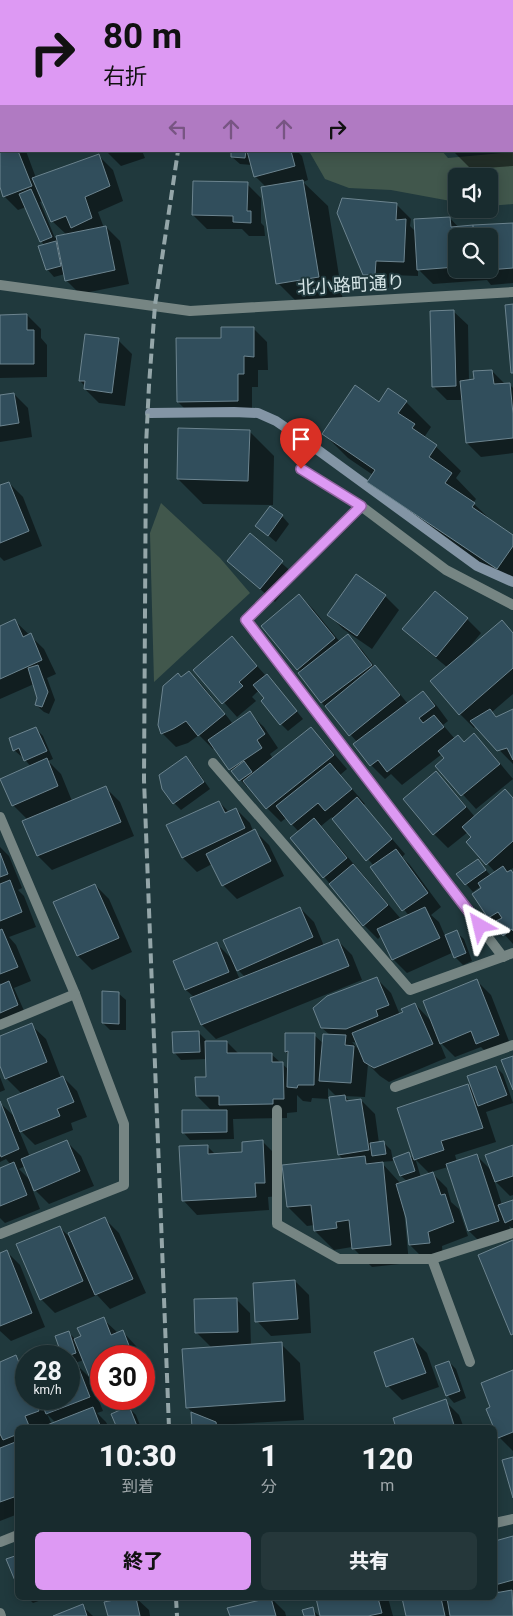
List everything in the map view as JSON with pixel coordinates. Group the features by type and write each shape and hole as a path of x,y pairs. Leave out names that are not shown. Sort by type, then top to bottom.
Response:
{"street":[{"name":"北小路町通り","path":"0,285 190,311 513,292"},
{"path":"301,469 361,506 446,570 513,605"},
{"path":"213,763 410,990 508,955 246,620 361,506"},
{"path":"0,817 75,994 124,1124 124,1185 0,1234"},
{"path":"0,1025 75,994"},
{"path":"395,1086 513,1044"},
{"path":"277,1110 277,1224 339,1259 432,1259 513,1233"},
{"path":"432,1259 470,1362"},
{"path":"497,1523 513,1519"},
{"path":"0,1542 15,1536"}],"green space":[{"path":"310,152 443,152 448,158 513,152 513,204 498,205 498,168 448,168 448,201 391,190 349,188 325,179"},
{"path":"161,503 220,558 250,593 154,682 150,533"}],"building":[{"path":"0,152 18,152 32,186 3,197 0,187"},
{"path":"231,152 246,152 245,158 231,157"},
{"path":"247,152 291,152 295,166 254,177"},
{"path":"99,154 110,186 85,197 92,218 71,228 66,216 51,222 32,178"},
{"path":"303,180 319,277 276,284 261,187"},
{"path":"193,181 248,182 247,211 251,211 251,223 233,222 233,216 192,215"},
{"path":"31,189 52,237 40,242 19,194"},
{"path":"342,198 397,203 396,220 406,219 404,262 376,261 375,275 363,275 337,213"},
{"path":"448,217 450,218 451,227 473,225 473,228 448,228 448,268 417,270 414,219"},
{"path":"513,223 513,268 498,269 498,228 473,228 473,225"},
{"path":"106,226 115,270 65,281 56,236"},
{"path":"56,241 61,266 46,270 38,246"},
{"path":"513,304 513,373 511,373 505,305"},
{"path":"454,310 456,386 432,387 430,311"},
{"path":"27,314 27,330 34,330 34,364 0,364 0,315"},
{"path":"221,327 254,327 254,357 244,356 244,374 238,374 238,401 177,402 176,338 221,338"},
{"path":"85,334 119,338 112,393 84,389 85,381 79,381"},
{"path":"492,370 494,384 510,383 513,438 466,443 460,381 474,379 473,371"},
{"path":"355,385 379,402 388,388 407,401 398,413 415,424 412,428 437,445 429,457 452,473 445,483 475,503 472,507 513,535 513,546 497,569 367,482 375,470 322,434"},
{"path":"14,393 19,423 0,426 0,395"},
{"path":"178,428 250,430 248,481 177,479"},
{"path":"9,482 29,531 0,543 0,485"},
{"path":"270,506 283,515 268,536 255,526"},
{"path":"250,533 283,561 260,589 227,561"},
{"path":"356,574 386,595 357,636 327,615"},
{"path":"435,591 468,618 436,657 402,629"},
{"path":"299,594 335,638 297,670 261,626"},
{"path":"15,619 23,637 31,633 42,660 0,679 0,626"},
{"path":"502,620 513,633 513,668 459,715 430,681"},
{"path":"348,634 372,665 321,703 298,673"},
{"path":"232,636 257,666 239,682 243,686 222,704 193,670"},
{"path":"38,665 48,692 42,707 35,705 37,698 28,668"},
{"path":"375,665 400,695 349,736 325,706"},
{"path":"189,671 225,714 198,736 186,721 161,734 158,725 163,686 178,673 181,677"},
{"path":"267,674 297,711 280,725 261,701 264,698 253,685"},
{"path":"423,691 435,706 419,718 423,723 434,715 444,727 387,772 378,760 370,766 353,744"},
{"path":"490,709 496,717 513,709 513,760 507,748 497,751 470,721"},
{"path":"250,711 265,734 257,740 262,748 229,770 208,740"},
{"path":"36,727 47,751 24,761 19,748 13,751 9,738"},
{"path":"311,727 334,755 266,809 243,781"},
{"path":"474,733 500,764 461,796 435,766 444,758 438,751 458,735 464,742"},
{"path":"186,756 204,782 173,804 162,789 159,775"},
{"path":"47,758 58,786 12,806 0,779"},
{"path":"244,761 252,772 239,781 231,771"},
{"path":"330,763 352,789 325,811 318,803 291,825 276,806"},
{"path":"436,771 466,807 433,835 403,799"},
{"path":"106,786 121,822 37,856 22,821"},
{"path":"505,789 513,798 513,841 486,865 466,842 471,837 462,827"},
{"path":"357,797 392,839 366,861 332,819"},
{"path":"219,801 225,813 236,808 245,828 182,858 166,825"},
{"path":"314,818 347,858 323,878 290,838"},
{"path":"255,829 271,861 222,886 206,854"},
{"path":"396,849 428,893 402,911 370,867"},
{"path":"0,853 8,874 0,877"},
{"path":"478,859 486,870 465,885 456,874"},
{"path":"353,864 388,905 363,926 329,884"},
{"path":"503,866 507,872 511,870 513,873 513,931 512,929 503,936 494,922 502,918 498,912 488,918 472,894 481,888 478,883"},
{"path":"10,880 22,912 0,921 0,884"},
{"path":"95,884 119,938 77,956 53,902"},
{"path":"300,907 313,937 237,971 223,940"},
{"path":"425,907 440,938 392,960 377,929"},
{"path":"2,929 18,967 0,974 0,930"},
{"path":"457,930 466,953 454,958 445,935"},
{"path":"338,939 349,966 201,1025 190,998"},
{"path":"217,942 229,972 185,990 173,961"},
{"path":"377,977 389,1005 376,1010 378,1016 346,1029 321,1028 313,1008 327,996"},
{"path":"477,979 499,1035 476,1044 471,1031 440,1044 423,1001"},
{"path":"9,981 18,1005 0,1013 0,985"},
{"path":"102,991 119,992 119,1024 102,1023"},
{"path":"415,1003 433,1044 374,1068 364,1062 352,1033 403,1012 401,1009"},
{"path":"32,1023 47,1062 5,1079 0,1066 0,1036"},
{"path":"199,1031 200,1052 173,1053 172,1032"},
{"path":"285,1033 315,1033 314,1085 298,1085 297,1088 287,1087 288,1051 285,1052"},
{"path":"323,1034 346,1035 345,1045 354,1046 351,1083 319,1081"},
{"path":"205,1041 227,1041 227,1053 272,1053 272,1062 283,1062 284,1099 273,1099 273,1104 219,1105 219,1096 196,1096 195,1077 206,1077"},
{"path":"513,1056 513,1090 501,1060"},
{"path":"496,1066 507,1095 478,1106 467,1076"},
{"path":"63,1076 74,1102 57,1109 60,1116 20,1132 7,1099"},
{"path":"468,1084 483,1128 441,1141 444,1150 414,1160 397,1108"},
{"path":"345,1095 346,1101 361,1099 369,1150 338,1155 329,1097"},
{"path":"0,1101 19,1149 1,1157 0,1154"},
{"path":"182,1110 227,1110 227,1132 182,1133"},
{"path":"67,1140 80,1171 34,1191 21,1159"},
{"path":"263,1140 265,1183 255,1183 256,1197 182,1201 179,1146 208,1145 208,1154 242,1152 242,1142"},
{"path":"384,1141 386,1154 372,1156 370,1143"},
{"path":"513,1145 513,1176 495,1182 485,1155"},
{"path":"409,1152 415,1171 400,1176 393,1158"},
{"path":"477,1154 499,1221 468,1231 446,1164"},
{"path":"365,1156 366,1164 383,1162 391,1245 352,1249 349,1220 336,1222 337,1228 314,1231 311,1205 287,1207 282,1165"},
{"path":"14,1162 27,1195 0,1206 0,1168"},
{"path":"433,1172 441,1195 445,1194 454,1222 428,1232 430,1243 409,1245 406,1218 396,1184"},
{"path":"513,1200 513,1219 505,1223 498,1205"},
{"path":"105,1217 133,1279 95,1295 68,1233"},
{"path":"60,1226 83,1281 40,1300 16,1244"},
{"path":"513,1240 513,1334 511,1335 478,1255"},
{"path":"7,1250 32,1313 0,1326 0,1253"},
{"path":"295,1280 298,1319 255,1322 253,1283"},
{"path":"237,1298 238,1332 195,1333 194,1299"},
{"path":"104,1317 111,1335 123,1330 129,1345 90,1345 90,1378 80,1354 80,1345 76,1345 74,1339 81,1336 77,1328"},
{"path":"69,1331 73,1345 58,1345 55,1336"},
{"path":"413,1338 426,1373 386,1387 374,1352"},
{"path":"282,1342 285,1401 186,1408 182,1349"},
{"path":"15,1355 15,1410 39,1411 25,1416 29,1425 15,1425 15,1435 3,1440 0,1434 0,1362"},
{"path":"449,1361 460,1391 446,1396 435,1366"},
{"path":"513,1370 513,1432 498,1438 497,1425 493,1425 486,1409 490,1407 481,1383"},
{"path":"80,1371 90,1397 80,1401"},
{"path":"446,1399 454,1425 395,1425 393,1418"},
{"path":"90,1408 90,1410 94,1410 100,1425 47,1425"},
{"path":"44,1410 56,1410 46,1414"},
{"path":"120,1410 131,1410 137,1425 116,1425 111,1414"},
{"path":"191,1412 216,1422 216,1425 192,1425"},
{"path":"15,1442 15,1499 14,1497 0,1502 0,1448"},
{"path":"513,1457 513,1498 502,1460"},
{"path":"513,1536 513,1580 497,1584 497,1540"},
{"path":"15,1556 15,1581 6,1559"},
{"path":"512,1590 513,1616 450,1616 447,1600 497,1600 497,1593"},
{"path":"136,1600 140,1616 108,1616 104,1602"},
{"path":"261,1600 272,1600 276,1616 230,1616 227,1608"},
{"path":"316,1600 379,1600 382,1613 368,1616 320,1616"},
{"path":"402,1600 441,1600 445,1616 406,1616"},
{"path":"83,1604 87,1616 53,1616"},
{"path":"313,1607 315,1616 304,1616 302,1610"}],"waterway":[{"path":"150,413 258,413 276,421 477,566 513,582"}],"railway":[{"path":"169,1425 144,780 146,446 155,305 178,152"},
{"path":"176,1600 177,1616"}],"route":[{"path":"301,469 361,506 246,620 480,926"}]}
